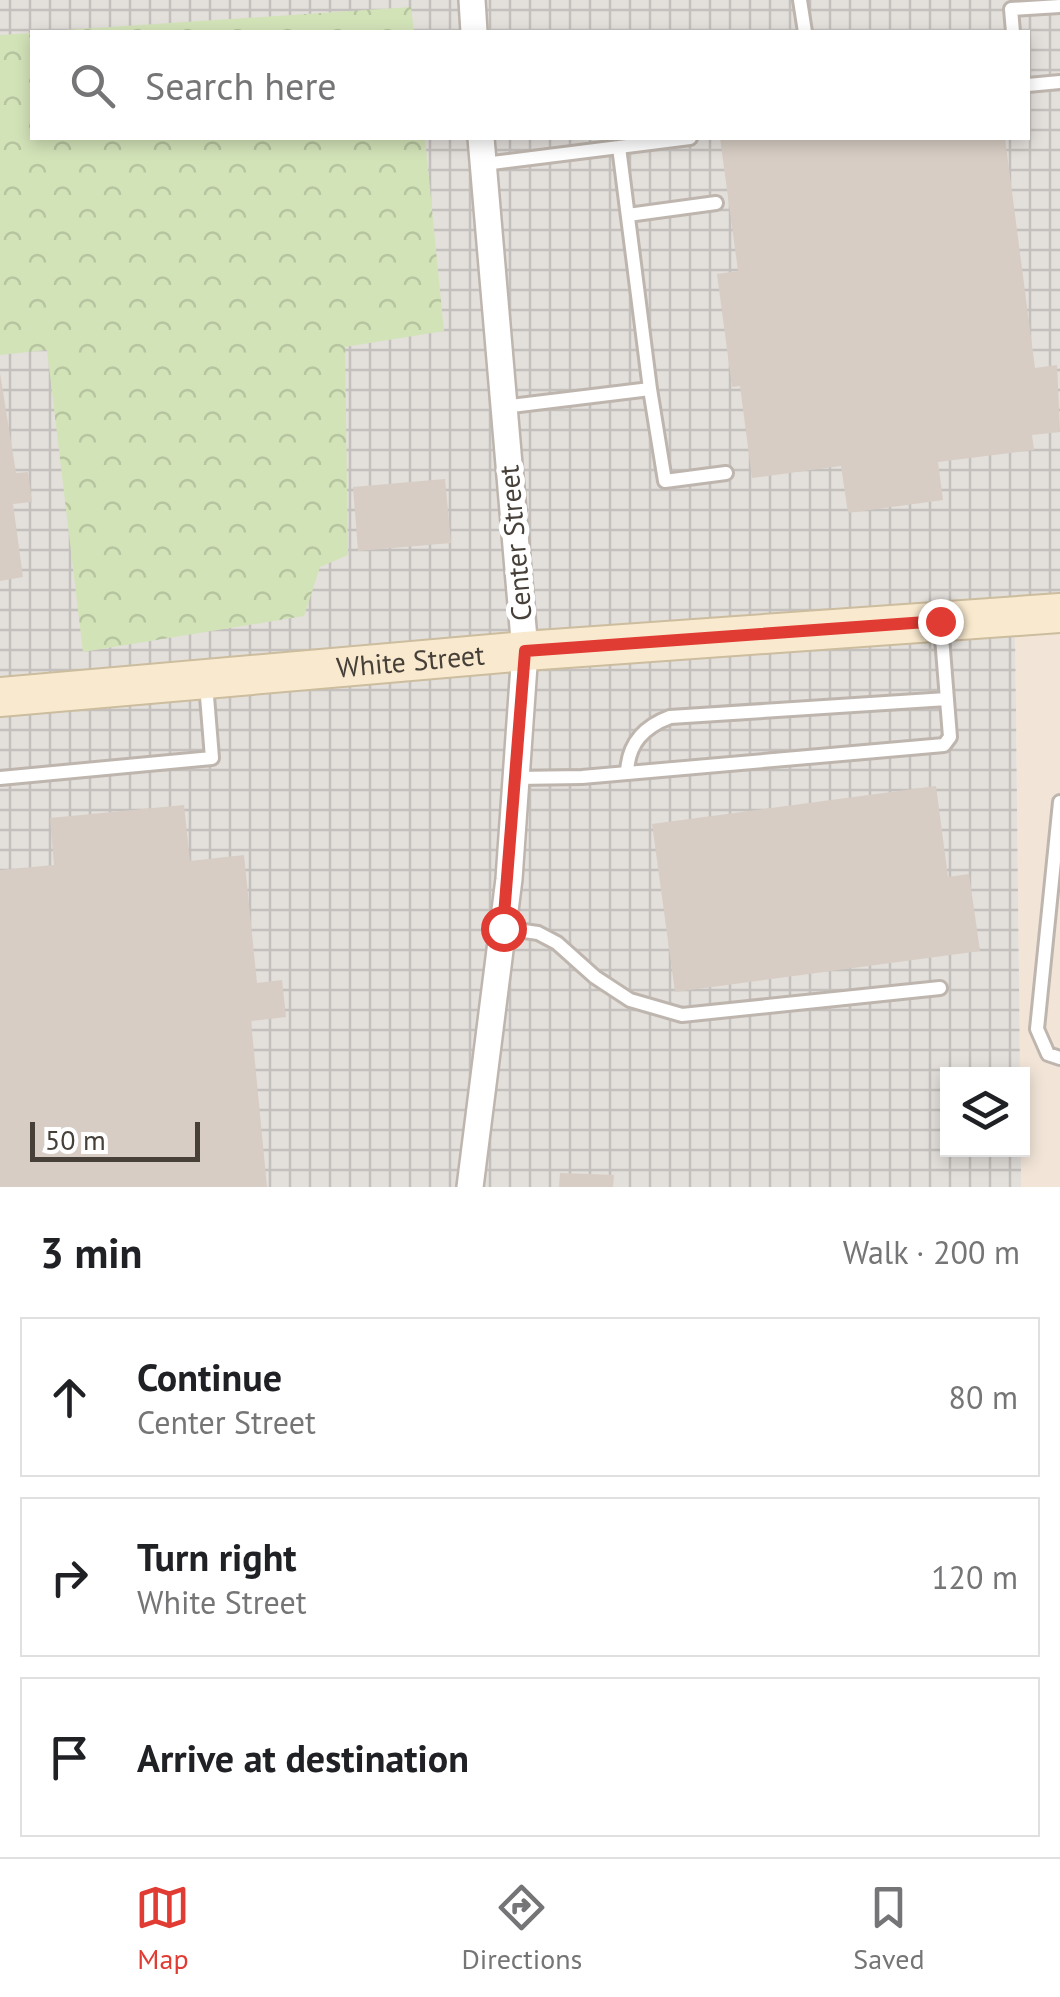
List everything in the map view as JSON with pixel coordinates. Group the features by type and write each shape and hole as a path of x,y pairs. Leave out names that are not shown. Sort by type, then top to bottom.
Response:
{"street":[{"path":"472,0 474,30"},
{"name":"Center Street","path":"470,1187 503,928 525,651 482,140"},
{"name":"White Street","path":"0,697 525,651 1060,613"}],"lane":[{"path":"800,0 805,30"},
{"path":"1012,30 1011,9 1060,6"},
{"path":"1030,85 1060,82"},
{"path":"484,164 674,140"},
{"path":"619,147 665,481 726,473"},
{"path":"628,214 716,203"},
{"path":"503,406 650,389"},
{"path":"516,778 627,773 944,746 950,737 940,621"},
{"path":"0,778 212,758 206,679"},
{"path":"627,773 628,752 640,736 655,723 670,718 947,700"},
{"path":"1060,802 1037,1029 1048,1054 1060,1058"},
{"path":"503,928 538,932 630,1000 682,1015 940,988"}],"shaded area":[{"path":"0,0 1060,0 1060,612 1015,617 1020,1067 940,1067 940,1157 1021,1157 1021,1187 0,1187"},
{"path":"1060,612 1060,1187 1021,1187 1021,1157 1030,1157 1030,1067 1020,1067 1015,616"}],"green space":[{"path":"411,7 414,30 65,30"},
{"path":"30,33 30,140 425,140 444,331 345,347 348,555 320,567 304,616 83,652 47,350 0,355 0,35"}],"building":[{"path":"720,140 1005,140 1035,368 1057,365 1060,432 1032,435 1034,450 938,462 943,500 848,513 841,466 752,478 740,386 732,387 717,274 738,271"},
{"path":"0,373 16,473 28,472 32,502 13,504 23,577 0,581"},
{"path":"445,479 451,543 358,551 353,487"},
{"path":"936,786 948,877 969,874 980,951 675,992 652,824"},
{"path":"184,805 190,861 244,855 257,983 282,980 286,1017 251,1021 267,1187 0,1187 0,870 54,865 50,818"},
{"path":"560,1173 614,1175 613,1187 559,1187"}],"route":[{"path":"503,928 525,651 940,621"}]}
